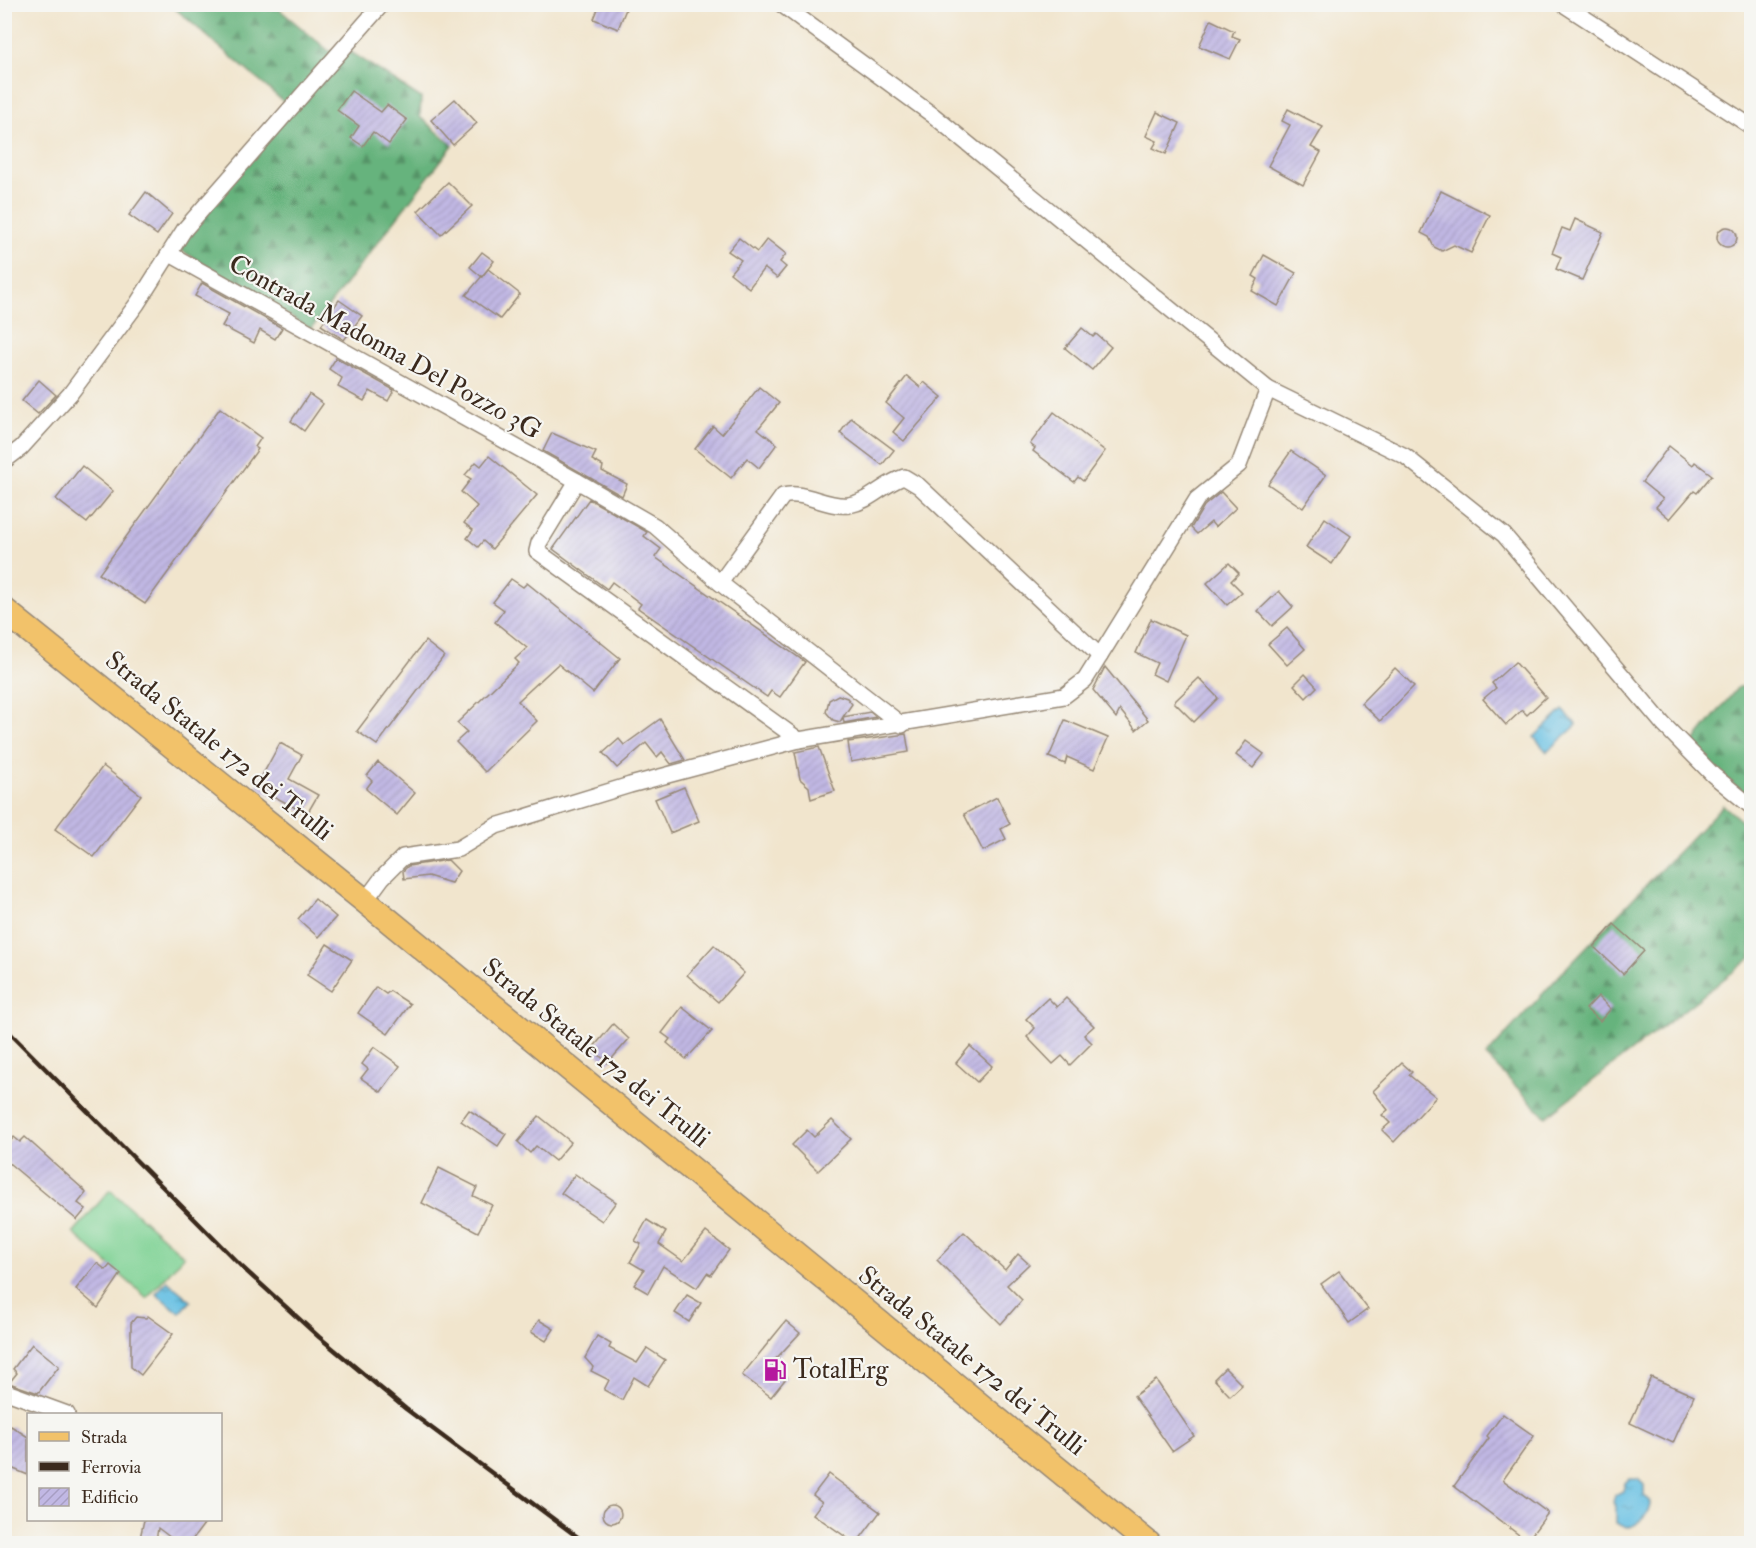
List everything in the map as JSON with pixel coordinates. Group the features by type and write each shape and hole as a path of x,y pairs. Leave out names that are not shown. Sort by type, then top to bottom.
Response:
{"main road":[{"name":"Strada Statale 172 dei Trulli","path":"4,610 365,901 1149,1544"}],"street":[{"path":"4,461 21,448 70,394 137,304 184,230 382,4"},
{"path":"781,4 934,116 1269,388 1406,456 1504,535 1663,724 1713,774 1752,807"},
{"path":"1563,4 1752,127"},
{"name":"Contrada Madonna Del Pozzo 3G","path":"170,254 655,526 720,583 902,725"},
{"path":"365,901 382,878 403,857 458,849 496,826 630,785 799,740 902,725 1064,696 1085,680 1197,499 1239,465 1269,388"},
{"path":"720,583 783,496 792,494 826,504 847,505 866,500 904,477 919,486 1100,656"},
{"path":"577,481 539,543 537,551 799,740"},
{"path":"4,1401 4,1393 64,1413"}],"green space":[{"path":"171,5 274,5 329,51 351,52 421,98 420,117 453,145 311,329 179,249 285,103"},
{"path":"1751,686 1751,801 1690,746 1738,687"},
{"path":"1723,805 1751,829 1751,958 1546,1117 1486,1056 1568,966"},
{"path":"110,1190 184,1256 147,1298 73,1233"}],"water":[{"path":"1563,710 1577,725 1547,752 1534,737"},
{"path":"167,1281 191,1301 180,1313 156,1294"},
{"path":"1629,1479 1638,1479 1644,1485 1644,1495 1650,1501 1650,1506 1643,1518 1627,1528 1616,1523 1616,1506 1613,1502 1615,1495 1623,1491"}],"building":[{"path":"600,4 628,4 618,29 594,19"},
{"path":"1211,20 1234,31 1232,36 1240,39 1230,59 1199,46"},
{"path":"351,91 381,112 387,105 407,120 389,144 373,132 363,146 351,138 359,126 337,110"},
{"path":"455,99 477,123 453,145 431,120"},
{"path":"1288,109 1323,127 1311,147 1321,152 1303,185 1268,166 1290,125 1282,121"},
{"path":"1157,112 1180,123 1166,154 1153,148 1157,141 1146,136"},
{"path":"448,182 472,206 441,235 418,211"},
{"path":"1441,191 1490,215 1471,253 1454,245 1442,251 1434,247 1429,237 1421,233"},
{"path":"146,192 172,214 157,235 129,215"},
{"path":"1575,219 1603,232 1582,280 1556,269 1561,257 1552,253 1562,228 1570,231"},
{"path":"1727,227 1734,230 1737,237 1734,244 1727,247 1720,244 1717,237 1720,230"},
{"path":"739,238 757,252 767,239 786,254 780,262 786,267 777,278 764,268 749,288 730,273 741,260 728,251"},
{"path":"482,252 494,261 482,277 470,267"},
{"path":"1264,255 1296,273 1278,306 1252,291 1258,279 1253,276"},
{"path":"488,269 520,294 500,319 466,295"},
{"path":"202,283 282,328 275,339 260,330 254,343 222,326 229,314 195,296"},
{"path":"339,300 362,316 344,340 321,325"},
{"path":"1082,328 1093,337 1096,334 1111,347 1092,370 1065,348"},
{"path":"336,358 394,390 388,401 370,391 364,401 338,387 342,378 329,369"},
{"path":"907,376 920,387 924,382 942,397 904,441 893,432 904,418 886,403"},
{"path":"39,380 56,395 38,414 22,401"},
{"path":"759,387 779,403 758,429 777,444 759,468 747,458 731,478 695,449 713,426 722,434"},
{"path":"309,394 323,404 304,431 291,421"},
{"path":"220,408 261,438 255,447 258,449 145,604 99,574"},
{"path":"1054,412 1105,451 1083,481 1078,477 1074,482 1033,451 1035,448 1030,444"},
{"path":"851,418 894,450 882,465 840,433"},
{"path":"552,433 596,452 592,460 603,466 602,471 627,484 622,496 543,451"},
{"path":"1669,446 1693,465 1695,462 1712,475 1697,493 1694,491 1670,519 1656,507 1663,499 1642,482"},
{"path":"1291,451 1326,475 1303,508 1268,484"},
{"path":"489,456 537,495 492,549 483,541 478,547 467,538 473,530 464,523 477,506 461,492 471,479 465,475 476,462 481,466"},
{"path":"82,466 113,491 87,523 56,499"},
{"path":"1221,492 1236,508 1215,527 1211,522 1197,534 1191,528 1204,506"},
{"path":"589,499 647,532 644,536 661,549 655,557 805,662 780,697 771,691 767,697 638,608 641,604 612,582 607,589 553,549"},
{"path":"1325,518 1351,536 1332,564 1306,547"},
{"path":"1229,563 1239,573 1231,581 1242,592 1227,605 1207,583"},
{"path":"511,579 523,587 527,583 620,658 593,693 558,664 518,701 537,721 485,772 456,742 467,732 457,723 519,663 515,659 527,648 495,622 504,610 493,602"},
{"path":"1279,591 1293,607 1272,626 1258,611"},
{"path":"1151,619 1186,635 1166,681 1152,674 1157,663 1136,653"},
{"path":"1287,628 1305,649 1287,665 1268,644"},
{"path":"425,641 444,656 377,745 357,731"},
{"path":"1515,662 1546,697 1527,715 1522,710 1506,725 1483,699 1496,688 1492,683"},
{"path":"1105,667 1148,720 1136,730 1120,710 1116,718 1093,690"},
{"path":"1395,668 1414,686 1380,721 1361,703"},
{"path":"1305,674 1317,687 1306,698 1294,685"},
{"path":"1199,678 1218,698 1194,722 1174,702"},
{"path":"838,695 847,698 852,704 840,722 833,720 826,712 829,700"},
{"path":"870,712 876,717 844,723 843,717"},
{"path":"660,719 685,760 671,764 662,752 657,757 646,743 617,768 603,753 619,739 624,745"},
{"path":"1065,720 1108,738 1094,769 1067,757 1065,764 1049,757"},
{"path":"906,734 909,752 851,762 848,742"},
{"path":"1246,741 1264,754 1253,768 1236,755"},
{"path":"280,743 302,755 289,779 318,795 307,814 256,787"},
{"path":"819,747 835,791 811,799 809,787 800,779 795,752"},
{"path":"378,762 415,793 397,815 366,789 372,781 367,776"},
{"path":"103,766 141,795 94,857 55,829"},
{"path":"684,787 699,821 670,833 655,799"},
{"path":"997,797 1010,824 1001,829 1006,839 983,851 964,814"},
{"path":"448,860 459,871 451,883 428,876 404,879 403,871 408,866"},
{"path":"315,899 336,917 318,937 298,919"},
{"path":"1614,924 1644,951 1623,974 1594,947"},
{"path":"327,944 352,960 331,991 307,975"},
{"path":"714,945 744,973 718,1002 687,975"},
{"path":"376,987 386,994 390,991 410,1004 388,1034 358,1013"},
{"path":"1598,996 1611,1009 1600,1021 1586,1009"},
{"path":"1048,998 1057,1007 1066,998 1094,1026 1084,1035 1092,1043 1070,1065 1062,1056 1053,1064 1027,1037 1035,1028 1026,1019"},
{"path":"682,1007 712,1031 686,1059 667,1043 670,1039 662,1033"},
{"path":"613,1024 629,1039 608,1063 592,1049"},
{"path":"970,1046 992,1066 977,1082 956,1063"},
{"path":"374,1047 400,1066 381,1092 361,1078 368,1069 362,1064"},
{"path":"1402,1063 1412,1072 1409,1075 1436,1097 1394,1142 1382,1130 1390,1123 1382,1115 1388,1110 1373,1091"},
{"path":"469,1110 506,1134 498,1146 461,1121"},
{"path":"539,1116 571,1142 555,1161 536,1146 530,1153 518,1142"},
{"path":"832,1120 851,1139 818,1171 792,1145 807,1130 814,1137"},
{"path":"14,1137 20,1142 25,1137 84,1190 86,1193 78,1203 86,1209 77,1220 4,1159 4,1148"},
{"path":"439,1168 477,1187 473,1196 492,1205 478,1232 422,1203"},
{"path":"575,1174 616,1202 602,1221 561,1193"},
{"path":"647,1220 666,1232 659,1244 683,1261 706,1232 729,1250 711,1275 707,1273 697,1288 663,1266 648,1293 634,1285 644,1270 630,1262 641,1244 635,1241"},
{"path":"964,1232 1005,1270 1018,1254 1029,1264 1007,1285 1022,1300 1001,1324 937,1260"},
{"path":"97,1263 106,1270 110,1265 121,1274 98,1308 76,1289"},
{"path":"1339,1271 1368,1309 1349,1323 1321,1284"},
{"path":"687,1295 701,1303 689,1322 675,1313"},
{"path":"148,1316 173,1334 141,1375 131,1367 131,1323 136,1317 146,1318"},
{"path":"539,1320 554,1329 546,1341 531,1332"},
{"path":"786,1321 800,1333 771,1364 787,1377 771,1397 742,1375"},
{"path":"597,1336 611,1344 609,1348 637,1363 647,1348 665,1360 648,1386 634,1377 622,1400 604,1390 609,1380 591,1371 593,1367 585,1358"},
{"path":"32,1344 59,1366 38,1393 9,1383 17,1373 13,1369"},
{"path":"1225,1368 1242,1385 1230,1396 1214,1379"},
{"path":"1651,1377 1694,1396 1673,1443 1630,1423"},
{"path":"1156,1380 1194,1436 1172,1451 1134,1396"},
{"path":"1503,1414 1534,1436 1503,1480 1548,1513 1527,1541 1454,1486 1489,1438 1487,1436"},
{"path":"11,1426 27,1436 27,1475 4,1465 4,1437"},
{"path":"829,1474 880,1512 856,1544 813,1514 822,1502 813,1495"},
{"path":"612,1505 618,1508 621,1514 618,1520 612,1523 606,1520 603,1514 606,1508"},
{"path":"144,1521 206,1521 189,1544 179,1544 158,1528 156,1541 140,1538"}],"railway":[{"path":"4,1027 242,1267 319,1337 406,1409 587,1544"}],"place":[{"name":"TotalErg","path":"775,1370"}]}
